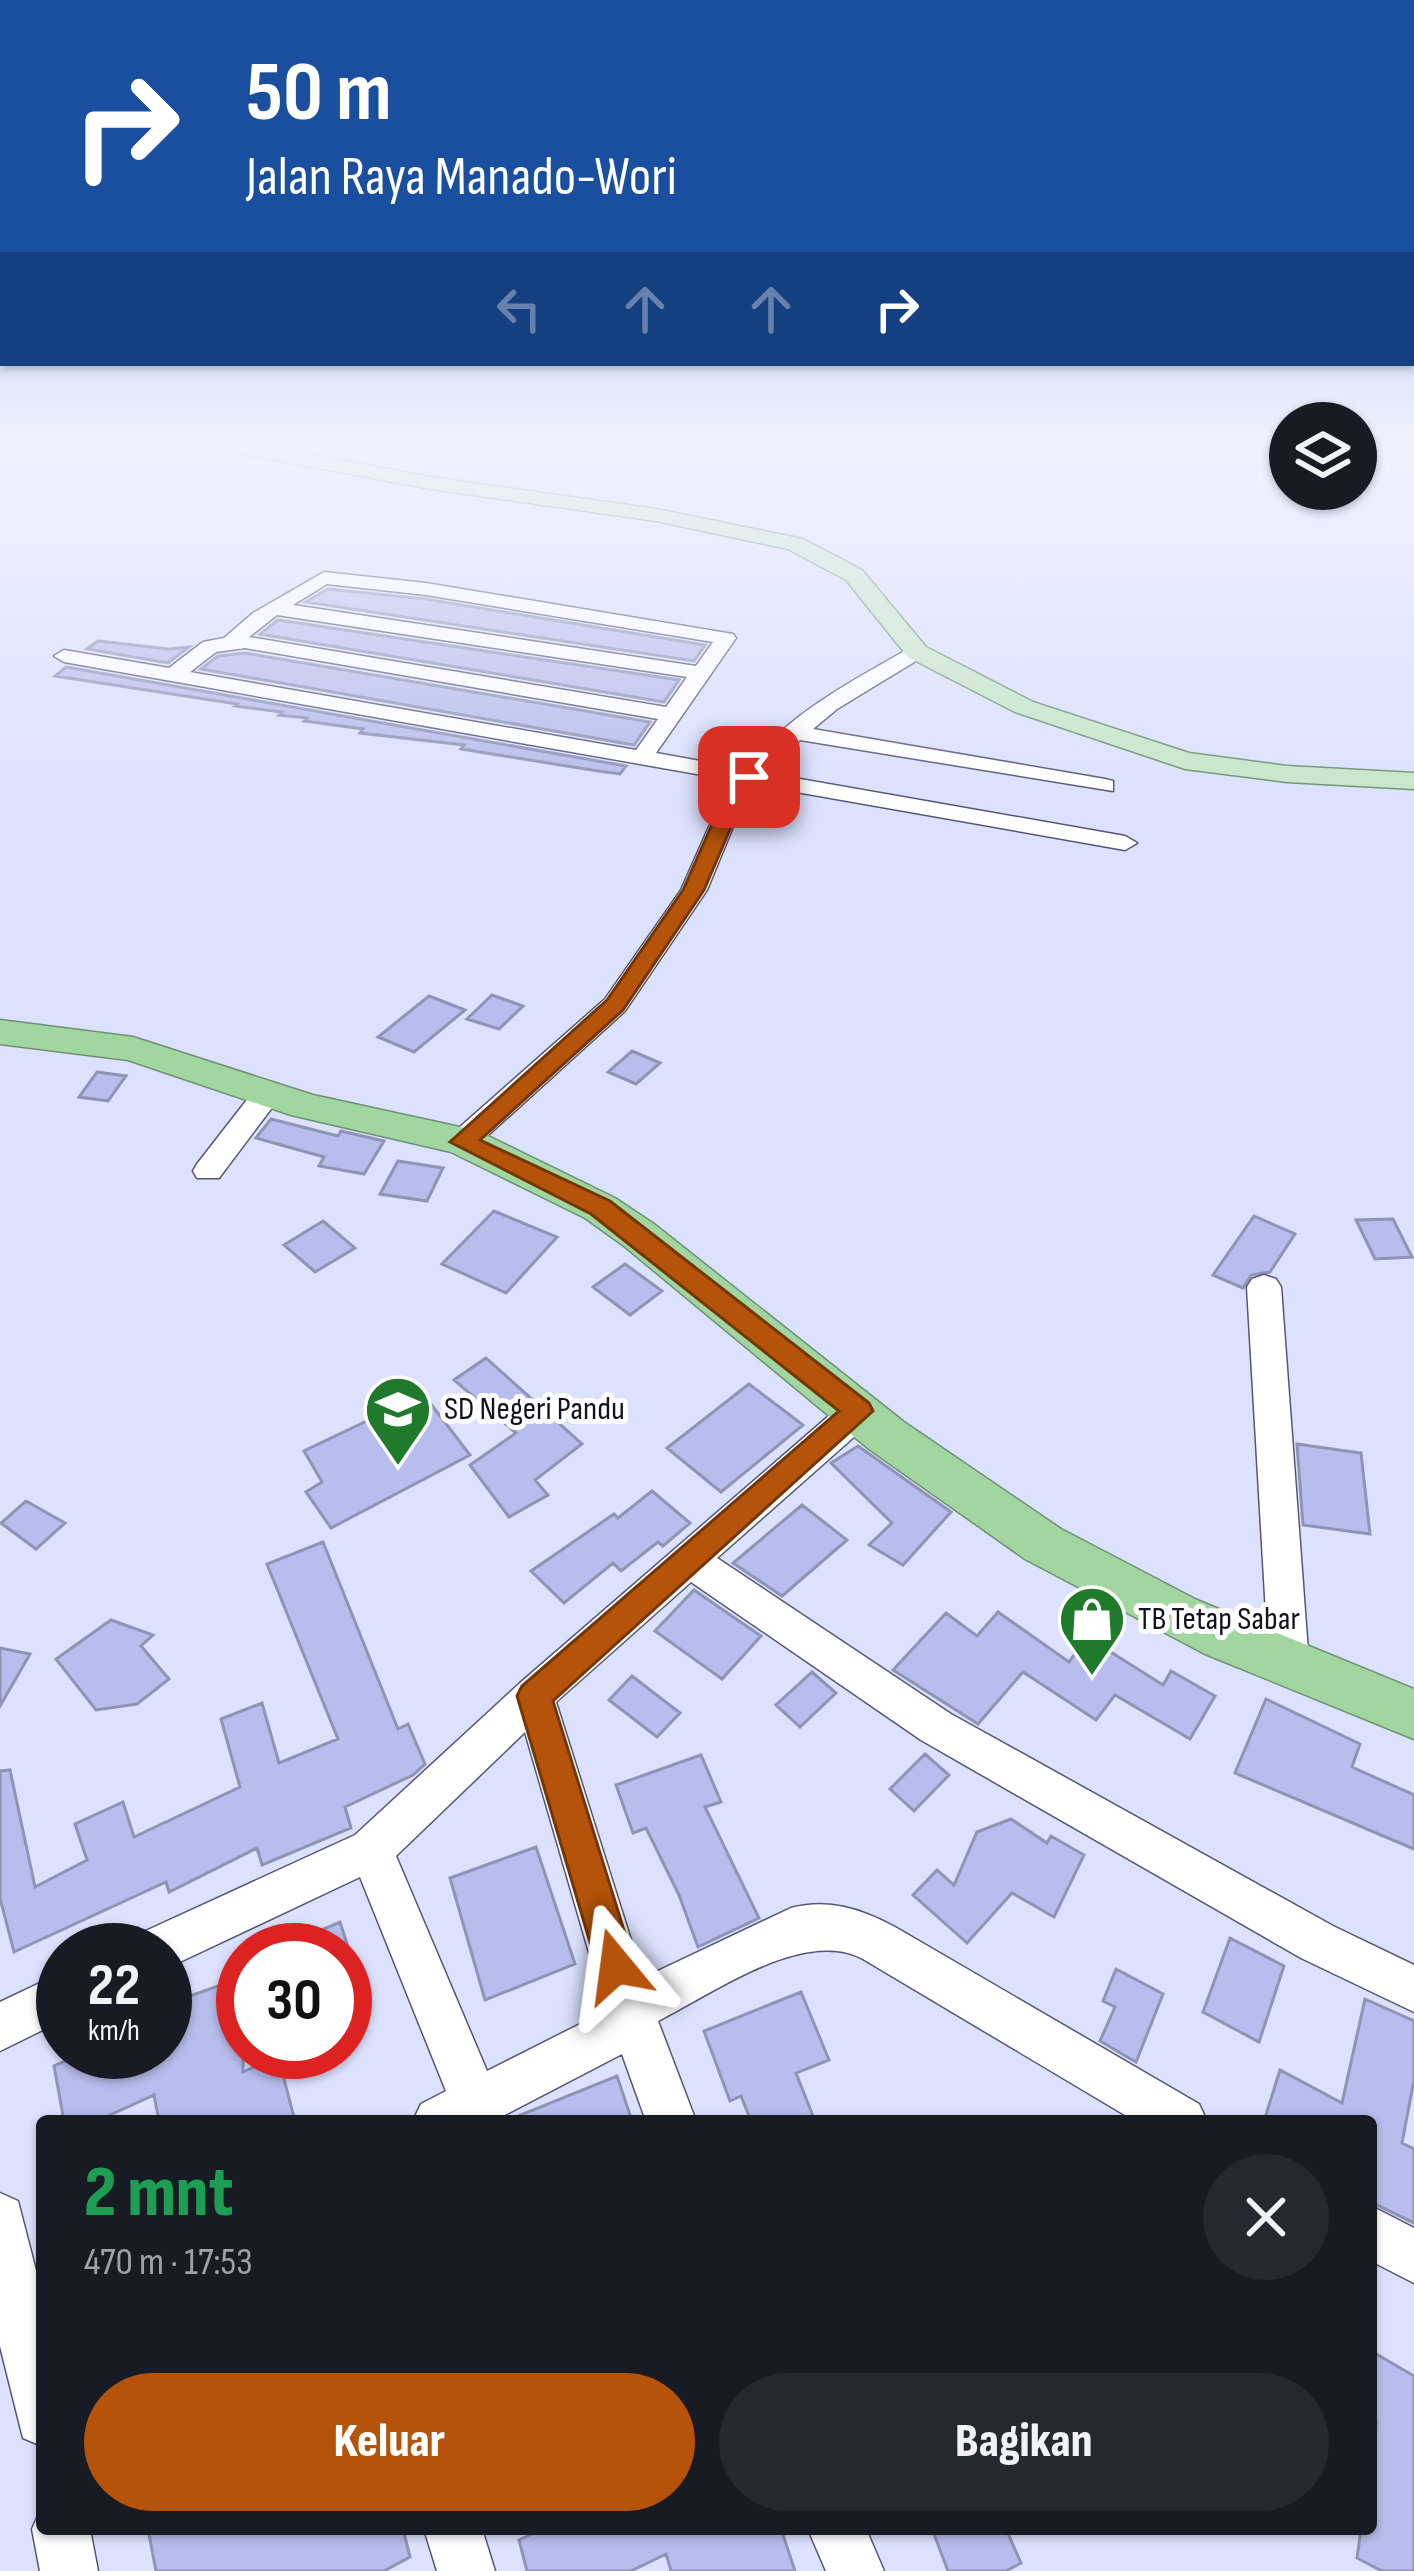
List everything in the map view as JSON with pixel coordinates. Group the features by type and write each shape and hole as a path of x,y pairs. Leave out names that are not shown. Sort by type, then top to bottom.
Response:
{"highway":[{"path":"0,1032 133,1049 267,1094 463,1142 600,1208 859,1411 1043,1544 1133,1596 1288,1665 1414,1714"}],"main road":[{"path":"829,562 854,575 917,652 1024,707 1185,761 1287,774 1414,781"}],"street":[{"path":"232,641 319,579 726,638 641,757"},
{"path":"277,609 700,674"},
{"path":"173,675 210,646 232,641 670,713"},
{"path":"463,1142 615,1005 694,890 731,804 749,777 792,732 829,704 917,652"},
{"path":"64,656 1125,842"},
{"path":"792,732 1106,786"},
{"path":"208,1171 267,1094"},
{"path":"1264,1287 1288,1665"},
{"path":"192,1932 371,1850 534,1696 859,1411"},
{"path":"689,1560 936,1727 1297,1930 1414,1989"},
{"path":"534,1696 630,2017 669,2115"},
{"path":"371,1850 457,2112 791,1931 818,1925 844,1928 880,1943 1172,2115"},
{"path":"0,2027 36,2009"},
{"path":"0,2219 36,2389"},
{"path":"1377,2235 1414,2257"},
{"path":"62,2535 69,2571"},
{"path":"455,2535 466,2571"},
{"path":"840,2535 855,2571"}],"building":[{"path":"328,589 425,599 705,645 694,661 306,602"},
{"path":"278,620 679,680 664,702 260,634"},
{"path":"98,641 189,647 168,663 87,649"},
{"path":"245,653 650,722 634,745 201,669 218,656"},
{"path":"66,667 626,766 620,774 598,771 461,749 464,745 360,733 363,729 304,721 307,718 237,704 55,676"},
{"path":"492,995 523,1006 499,1029 467,1019"},
{"path":"429,996 465,1010 414,1052 378,1037"},
{"path":"632,1051 660,1063 636,1084 608,1072"},
{"path":"97,1072 126,1076 108,1101 79,1097"},
{"path":"271,1119 338,1136 341,1131 384,1141 364,1174 319,1166 324,1157 256,1138"},
{"path":"398,1161 443,1168 427,1201 380,1194"},
{"path":"494,1211 557,1237 506,1293 442,1264"},
{"path":"1254,1216 1295,1234 1270,1272 1251,1275 1243,1288 1213,1275"},
{"path":"1393,1219 1412,1257 1375,1259 1356,1220"},
{"path":"323,1221 355,1248 315,1272 284,1245"},
{"path":"625,1264 662,1291 630,1315 593,1287"},
{"path":"486,1358 582,1444 535,1480 548,1495 509,1517 470,1465 516,1433 454,1380"},
{"path":"749,1384 803,1425 721,1492 667,1448"},
{"path":"417,1397 422,1403 427,1399 470,1455 331,1528 306,1492 322,1482 304,1451"},
{"path":"1297,1444 1361,1453 1370,1534 1303,1525"},
{"path":"858,1446 951,1512 903,1565 869,1545 892,1523 831,1463"},
{"path":"652,1491 690,1523 663,1546 658,1542 621,1571 613,1563 564,1603 531,1571 614,1514 618,1518"},
{"path":"26,1501 65,1523 36,1549 1,1523"},
{"path":"802,1505 847,1540 782,1596 733,1563"},
{"path":"323,1542 398,1729 408,1724 425,1764 413,1775 345,1807 351,1828 262,1865 257,1848 169,1892 166,1882 77,1923 36,1923 36,1942 14,1952 0,1898 0,1771 10,1770 35,1887 87,1860 75,1824 123,1802 134,1837 240,1787 221,1719 262,1703 279,1763 338,1739 267,1564"},
{"path":"694,1590 761,1636 722,1679 655,1631"},
{"path":"998,1612 1069,1662 1087,1637 1163,1685 1171,1671 1215,1696 1190,1739 1115,1695 1096,1720 1023,1672 978,1724 893,1670 946,1613 977,1636"},
{"path":"111,1620 153,1635 141,1646 169,1679 137,1704 96,1710 56,1659"},
{"path":"0,1648 30,1654 0,1706"},
{"path":"812,1672 836,1693 800,1727 776,1705"},
{"path":"632,1676 680,1713 657,1737 609,1700"},
{"path":"1266,1699 1360,1744 1352,1767 1414,1795 1414,1849 1235,1773"},
{"path":"925,1754 949,1775 914,1811 890,1789"},
{"path":"701,1755 721,1802 705,1807 759,1918 698,1947 646,1828 633,1833 616,1785"},
{"path":"1011,1819 1047,1843 1051,1836 1084,1855 1054,1917 1012,1893 967,1943 913,1895 937,1870 954,1885 977,1832"},
{"path":"536,1847 575,1964 485,2000 450,1878"},
{"path":"1230,1938 1284,1966 1259,2042 1203,2012"},
{"path":"1116,1969 1163,1994 1136,2062 1100,2041 1115,2007 1103,2001"},
{"path":"216,1987 216,2079 284,2079 293,2115 158,2115 154,2095 110,2115 63,2115 56,2079 192,2079 192,1995"},
{"path":"801,1992 829,2060 796,2073 813,2115 749,2115 741,2096 730,2101 704,2031"},
{"path":"1365,1999 1414,2021 1414,2080 1402,2143 1414,2149 1414,2223 1377,2205 1377,2115 1266,2115 1280,2070 1342,2103"},
{"path":"617,2076 630,2115 520,2115"},
{"path":"1377,2354 1414,2376 1414,2571 1382,2571 1357,2558 1360,2535 1377,2535"},
{"path":"149,2535 404,2535 410,2557 384,2571 156,2571"},
{"path":"530,2535 783,2535 795,2571 671,2571 666,2554 631,2571 527,2571 519,2540"},
{"path":"934,2535 1009,2535 1021,2563 1006,2571 948,2571"}],"place":[{"name":"SD Negeri Pandu","path":"398,1468"},
{"name":"TB Tetap Sabar","path":"1092,1678"}],"route":[{"path":"616,1966 534,1696 859,1411 600,1208 463,1142 615,1005 694,890 731,804 749,777"}]}
